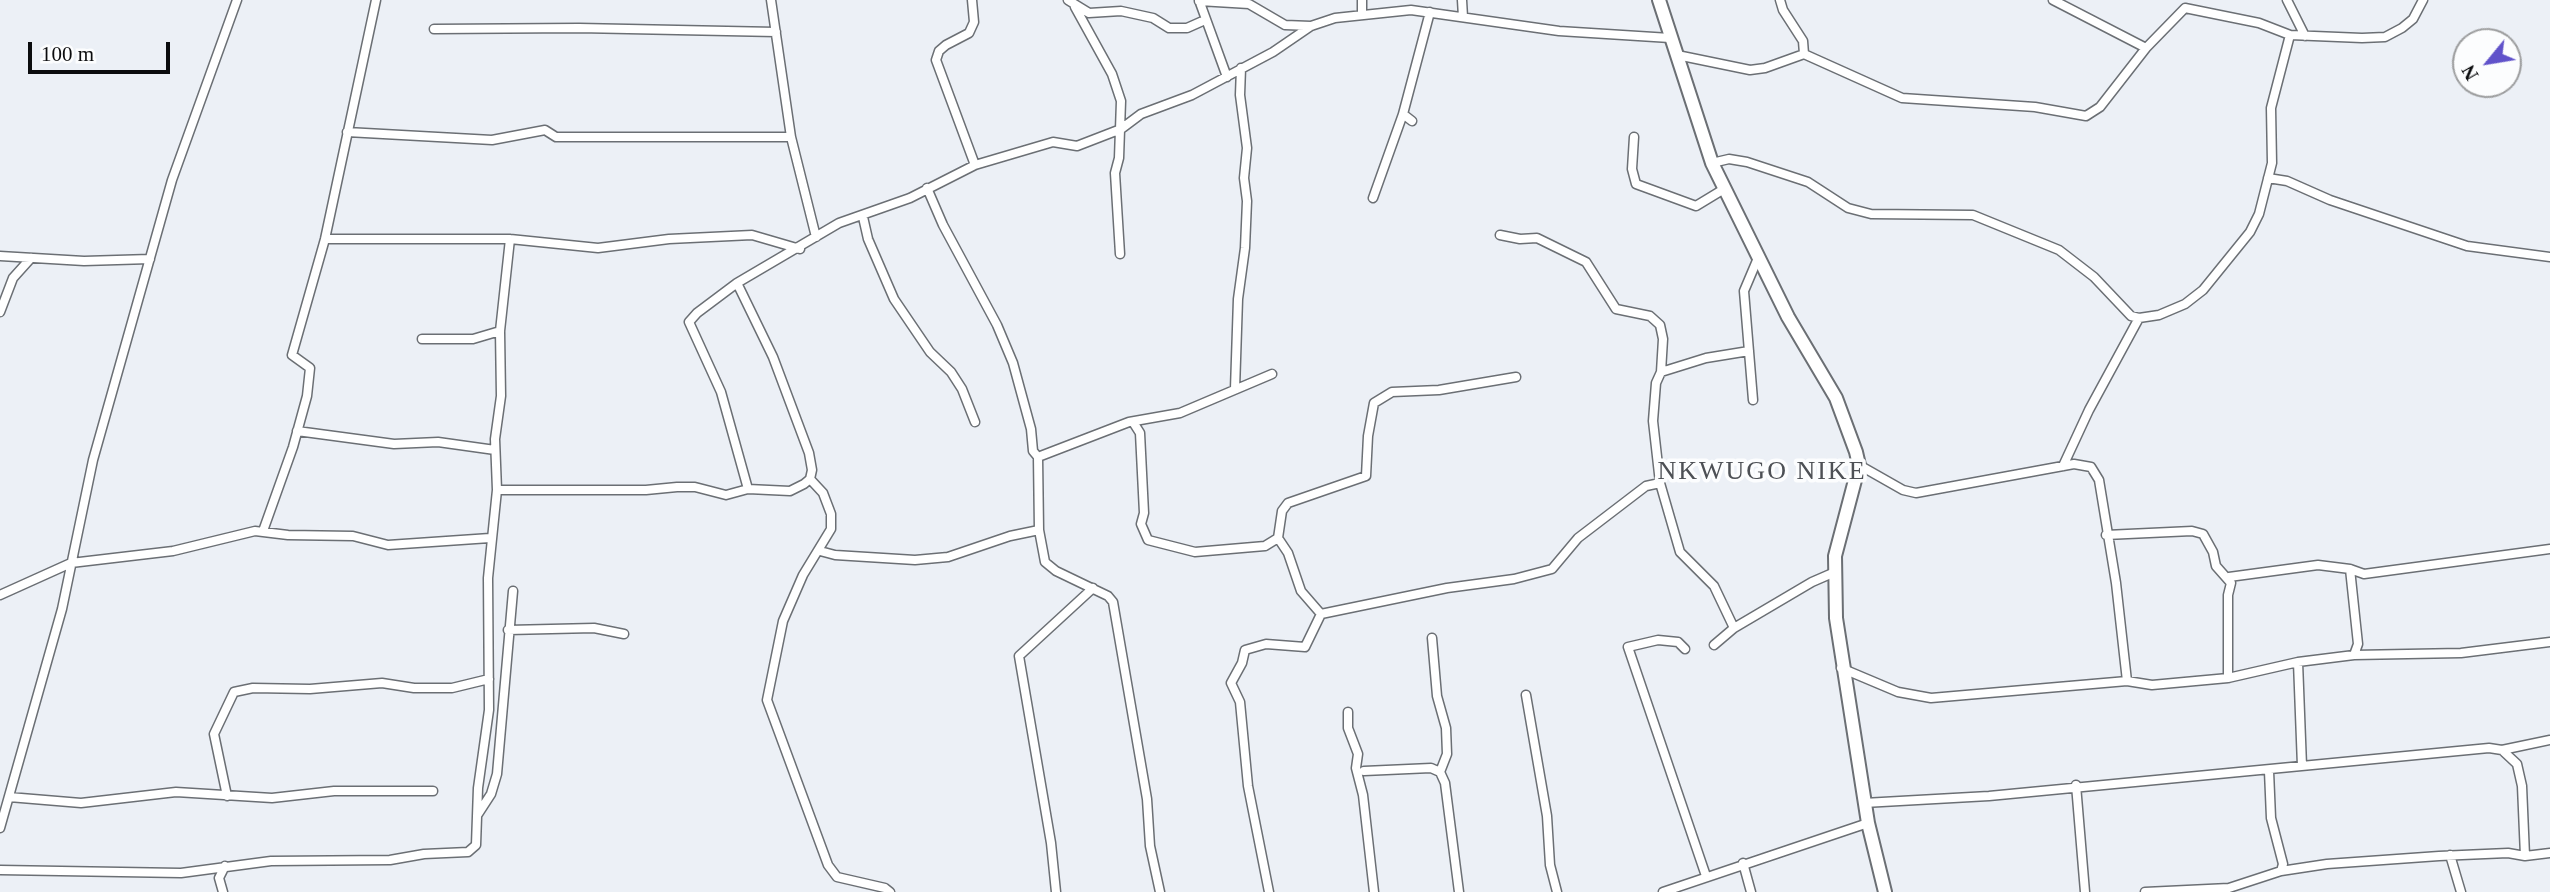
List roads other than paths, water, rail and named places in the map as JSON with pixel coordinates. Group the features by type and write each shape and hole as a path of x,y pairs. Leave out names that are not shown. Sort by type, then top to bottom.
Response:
{"street":[{"path":"0,828 62,608 93,460 150,259 181,151 197,116 237,0"},
{"path":"263,531 297,431 310,368 292,355 325,239 376,0"},
{"path":"771,0 791,137 816,237"},
{"path":"972,0 974,22 969,33 946,45 939,51 936,60 975,165"},
{"path":"1068,0 1075,7 1112,74 1121,101 1119,158 1115,173 1120,254"},
{"path":"1362,0 1362,14"},
{"path":"1462,0 1463,17"},
{"path":"1659,0 1712,163 1758,258 1836,398 1847,422 1859,465 1837,543 1835,572 1841,668 1864,803 1885,892"},
{"path":"1780,0 1783,10 1803,41 1804,54"},
{"path":"2053,0 2147,48"},
{"path":"2287,0 2305,36"},
{"path":"1677,55 1750,70 1765,68 1804,54 1902,98 2023,106 2087,116 2100,107 2147,48 2185,9 2259,23 2290,35 2336,39 2385,37 2413,19 2423,0"},
{"path":"1227,76 1199,1 1258,4 1285,25 1311,26 1362,14 1411,10 1559,31 1670,38"},
{"path":"1075,7 1089,13 1125,12 1153,19 1169,28 1187,27 1205,20"},
{"path":"1373,198 1403,114 1430,12"},
{"path":"748,489 722,392 689,322 697,313 737,283 800,249 839,223 863,217 975,165 1053,142 1077,146 1121,129 1141,114 1183,99 1273,52 1311,26"},
{"path":"433,29 579,28 776,32"},
{"path":"1712,163 1729,159 1746,162 1808,182 1848,208 1871,214 1973,215 2059,250 2094,277 2123,310 2139,318 2171,312 2203,290 2250,232 2259,214 2272,163 2271,108 2290,35"},
{"path":"1235,389 1238,299 1245,248 1247,201 1244,178 1247,148 1240,95 1241,68"},
{"path":"1403,114 1412,121"},
{"path":"347,132 492,140 545,130 556,137 791,137"},
{"path":"1634,137 1632,169 1636,184 1696,206 1724,189"},
{"path":"2268,178 2287,181 2330,200 2468,246 2550,257"},
{"path":"927,188 943,225 1005,342 1028,417 1033,451 1038,457 1041,550 1049,566 1108,596 1115,609 1116,629 1147,799 1150,846 1160,892"},
{"path":"863,217 876,259 894,299 930,352 951,372 962,389 975,422"},
{"path":"325,239 510,239 598,248 669,239 752,235 800,249"},
{"path":"1500,235 1520,239 1537,238 1586,262 1616,309 1650,316 1660,325 1663,339 1661,372 1656,383 1653,421 1660,483 1680,552 1714,586 1734,628"},
{"path":"0,870 197,870 271,861 365,862 468,852 479,839 478,814 489,679 490,538 497,490 495,450 501,396 500,331 510,239"},
{"path":"0,256 150,259"},
{"path":"0,312 13,278 31,258"},
{"path":"1753,400 1744,291 1758,258"},
{"path":"497,490 646,490 686,487 726,495 748,489 790,491 810,479 812,470 808,453 776,364 737,283"},
{"path":"2063,466 2089,410 2139,318"},
{"path":"422,339 473,339 500,331"},
{"path":"1661,372 1706,358 1749,351"},
{"path":"1038,457 1077,440 1133,422 1180,413 1272,374"},
{"path":"1321,614 1301,591 1288,553 1278,538 1282,511 1288,503 1366,476 1368,436 1374,403 1392,392 1439,390 1516,377"},
{"path":"1133,422 1139,433 1144,513 1141,524 1148,540 1195,552 1265,546 1278,538"},
{"path":"297,431 394,444 438,442 495,450"},
{"path":"1859,465 1903,490 1916,493 2086,464 2099,480 2116,583 2127,681"},
{"path":"810,479 823,492 831,513 831,529 803,575 783,621 767,700 828,864 837,877 885,888 890,892"},
{"path":"1321,614 1447,588 1514,579 1552,569 1578,538 1646,486 1660,483"},
{"path":"820,551 835,555 915,560 948,557 1010,536 1039,530"},
{"path":"2,592 71,563 163,552 263,531 288,535 353,536 388,545 490,538"},
{"path":"2106,535 2200,532 2207,538 2216,566 2229,577 2318,565 2350,569 2364,574 2550,550"},
{"path":"2350,569 2358,639 2358,650 2354,655"},
{"path":"1714,645 1734,628 1812,582 1835,572"},
{"path":"2228,678 2229,577"},
{"path":"1056,892 1051,842 1019,656 1032,641 1093,588"},
{"path":"478,814 491,794 497,774 513,591"},
{"path":"1269,892 1248,786 1240,702 1231,683 1242,663 1245,650 1266,644 1305,647 1321,614"},
{"path":"508,630 594,628 624,634"},
{"path":"1432,638 1437,696 1446,728 1447,754 1440,772"},
{"path":"1685,649 1678,642 1658,640 1628,647 1706,876"},
{"path":"1841,668 1898,692 1931,698 2127,681 2152,685 2228,678 2298,662 2354,655 2461,653 2550,642"},
{"path":"2298,662 2302,766"},
{"path":"227,796 214,734 234,692 253,688 310,689 382,683 414,688 452,688 489,679"},
{"path":"1527,695 1547,816 1550,865 1557,892"},
{"path":"1348,712 1348,728 1358,754 1356,768 1363,795 1374,892"},
{"path":"1864,803 1989,796 2076,785 2269,771 2452,750 2502,750 2550,740"},
{"path":"2502,750 2514,759 2520,774 2525,856"},
{"path":"1364,771 1432,768 1440,772 1445,783 1459,892"},
{"path":"2269,771 2271,818 2283,864 2281,871"},
{"path":"2076,785 2085,892"},
{"path":"9,797 81,803 176,792 272,798 334,791 433,791"},
{"path":"1662,892 1868,823"},
{"path":"2145,892 2229,888 2281,871 2450,855 2508,853 2525,856 2550,853"},
{"path":"2450,855 2461,892"},
{"path":"1743,863 1751,892"},
{"path":"222,888 219,875 225,866"},
{"path":"197,870 222,888"}],"district":[{"name":"NKWUGO NIKE","path":"1762,472"}]}
